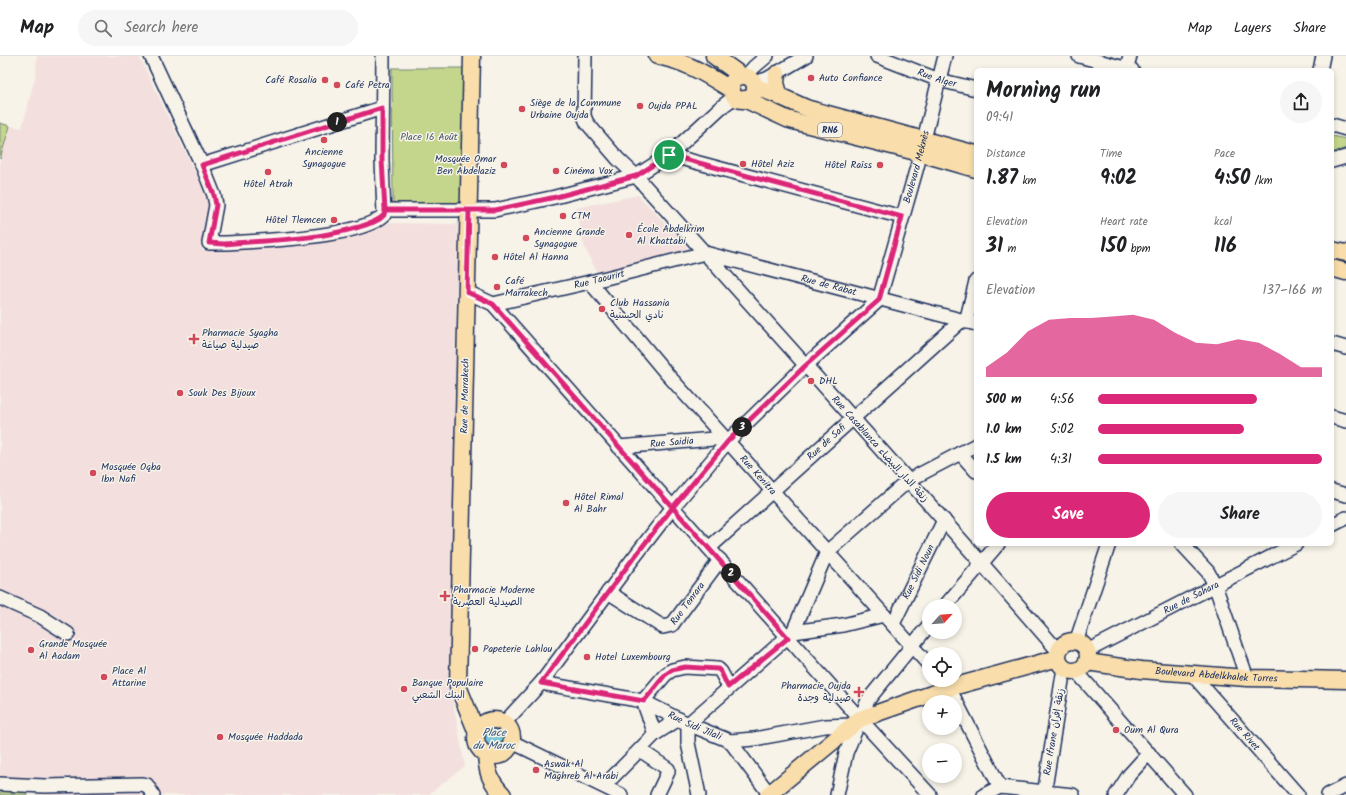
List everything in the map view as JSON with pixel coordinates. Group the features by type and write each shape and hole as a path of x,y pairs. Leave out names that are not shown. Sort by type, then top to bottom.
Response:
{"main road":[{"name":"Rue de Marrakech","path":"472,56 458,686 477,733"},
{"name":"RN6","path":"657,56 684,63 699,70 737,95 787,119 922,146 974,154"},
{"name":"RN6","path":"714,56 749,80 809,109 922,146 974,168"},
{"path":"777,74 776,83 780,96"},
{"path":"735,79 749,80 754,92 751,96 737,95 732,86 735,79"},
{"path":"1334,250 1346,253"},
{"path":"1334,269 1346,272"},
{"path":"962,681 1072,658"},
{"name":"Boulevard Abdelkhalek Torres","path":"1072,658 1141,670 1246,678 1346,680"},
{"path":"769,794 856,722 939,687"},
{"path":"494,719 505,722 512,731 512,742 509,749 504,754 497,756 486,754 478,746 476,739 477,733 483,723 488,720 494,719"},
{"path":"486,754 490,778 493,784 503,795"}],"street":[{"path":"151,56 202,165 214,195 216,205 209,243 224,244 315,237 368,224 380,219 384,215 382,160 383,56"},
{"name":"Rue Casablanca زنقة الدار البيضاء","path":"585,56 585,119 587,123 982,562 1072,658 1184,795"},
{"path":"767,56 754,67 749,80 762,81 777,74 806,56"},
{"name":"Rue Alger","path":"877,56 939,80 974,89"},
{"name":"Boulevard Meknès","path":"879,300 902,217 918,167 945,56"},
{"path":"1079,56 1121,68"},
{"path":"1128,68 1130,56"},
{"path":"1321,68 1324,56"},
{"path":"385,210 495,210 556,197 636,176 669,155 720,108 737,95"},
{"path":"202,165 382,108"},
{"path":"1334,126 1346,129"},
{"path":"669,155 902,217"},
{"path":"1334,160 1346,157"},
{"name":"Rue Taourirt","path":"493,304 590,282 705,253"},
{"name":"Rue de Rabat","path":"705,253 879,300 968,322"},
{"name":"Rue Kenitra","path":"590,282 667,374 922,657"},
{"path":"968,322 974,291"},
{"path":"467,292 493,304 709,548 791,635 856,722 930,795"},
{"path":"505,722 541,683 608,592 726,439 879,300"},
{"name":"Rue de Safi","path":"709,548 852,418 968,322"},
{"path":"1334,345 1346,348"},
{"path":"1334,418 1346,421"},
{"name":"Rue Saidia","path":"619,447 726,439"},
{"path":"604,786 655,734 683,721 728,687 791,635 802,614 827,552 909,480 974,446"},
{"path":"960,453 974,469"},
{"path":"1334,492 1346,495"},
{"path":"1334,524 1346,518"},
{"name":"Rue Sidi Noun","path":"893,624 944,520"},
{"path":"951,599 996,546"},
{"name":"Rue Ifrane زنقة إفران","path":"1044,793 1072,658 1108,546"},
{"path":"1184,546 1203,567 1215,585 1246,678"},
{"name":"Rue de Sahara","path":"1072,658 1292,546"},
{"name":"Rue Tenrara","path":"608,592 663,627 667,627 674,622 720,560"},
{"path":"0,598 40,616 68,634"},
{"path":"791,635 884,615"},
{"path":"837,795 846,753 856,722 868,700 922,634"},
{"path":"655,734 644,701 665,675 678,668 718,669 728,687"},
{"name":"Rue Rivet","path":"1192,674 1298,795"},
{"name":"Rue Sidi Jilali","path":"541,683 644,701 683,721 730,741 754,739 856,722"},
{"path":"948,687 1000,787"},
{"path":"683,721 699,795"},
{"path":"730,741 769,794"},
{"path":"512,742 619,794"},
{"path":"640,750 668,769 657,795"},
{"path":"1116,795 1125,780 1149,754"},
{"path":"0,784 31,786 104,786 141,784 146,785 151,792"},
{"path":"1328,795 1346,786"},
{"path":"984,795 1000,787 1073,795"}],"shaded area":[{"path":"37,56 139,56 211,205 202,250 317,241 388,223 458,224 450,686 465,766 428,795 34,795 34,790 0,790 0,159 10,126 22,128 36,73"},
{"name":"École Abdelkrim Al Khattabi","path":"638,195 687,246 685,254 598,275 584,246 576,208"}],"green space":[{"name":"Place 16 Août","path":"392,68 464,68 465,206 393,206"},
{"path":"0,123 10,126 0,159"},
{"path":"1334,136 1346,139 1346,148 1334,152"},
{"path":"0,790 27,790 27,795 0,795"}],"water":[{"name":"Place du Maroc","path":"494,726 503,730 507,739 503,748 494,752 485,748 481,739 485,730"}],"place":[{"name":"Auto Confiance","path":"811,78"},
{"name":"Café Rosalia","path":"325,80"},
{"name":"Café Petra","path":"337,85"},
{"name":"Oujda PPAL","path":"640,106"},
{"name":"Siège de la Commune Urbaine Oujda","path":"522,109"},
{"name":"Ancienne Synagogue","path":"324,140"},
{"name":"Hôtel Aziz","path":"743,164"},
{"name":"Mosquée Omar Ben Abdelaziz","path":"504,165"},
{"name":"Hôtel Raïss","path":"880,165"},
{"name":"Cinéma Vox","path":"556,171"},
{"name":"Hôtel Atrah","path":"268,172"},
{"name":"CTM","path":"563,216"},
{"name":"Hôtel Tlemcen","path":"334,220"},
{"name":"École Abdelkrim Al Khattabi","path":"629,235"},
{"name":"Ancienne Grande Synagogue","path":"526,238"},
{"name":"Hôtel Al Hanna","path":"495,257"},
{"name":"Café Marrakech","path":"497,287"},
{"name":"Club Hassania نادي الحسنية","path":"602,309"},
{"name":"Pharmacie Syagha صيدلية صياغة","path":"194,339"},
{"name":"DHL","path":"811,381"},
{"name":"Souk Des Bijoux","path":"180,393"},
{"name":"Mosquée Oqba Ibn Nafi","path":"93,473"},
{"name":"Hôtel Rimal Al Bahr","path":"566,503"},
{"name":"Pharmacie Moderne الصيدلية العصرية","path":"445,596"},
{"name":"Papeterie Lahlou","path":"475,649"},
{"name":"Grande Mosquée Al Aadam","path":"31,650"},
{"name":"Hotel Luxembourg","path":"587,657"},
{"name":"Place Al Attarine","path":"104,677"},
{"name":"Banque Populaire البنك الشعبي","path":"404,689"},
{"name":"Pharmacie Oujda صيدلية وجدة","path":"859,692"},
{"name":"Oum Al Qura","path":"1116,730"},
{"name":"Mosquée Haddada","path":"220,737"},
{"name":"Aswak Al Maghreb Al Arabi","path":"536,770"}],"route":[{"path":"669,155 636,176 556,197 495,210 469,210 385,210 384,215 380,219 368,224 315,237 224,244 209,243 216,205 214,195 202,165 382,108 382,160 385,210 427,210 469,210 467,292 493,304 582,406 673,507 788,638 728,687 718,669 678,668 665,675 644,701 541,683 673,507 728,441 805,366 879,300 902,217 669,155"}]}
